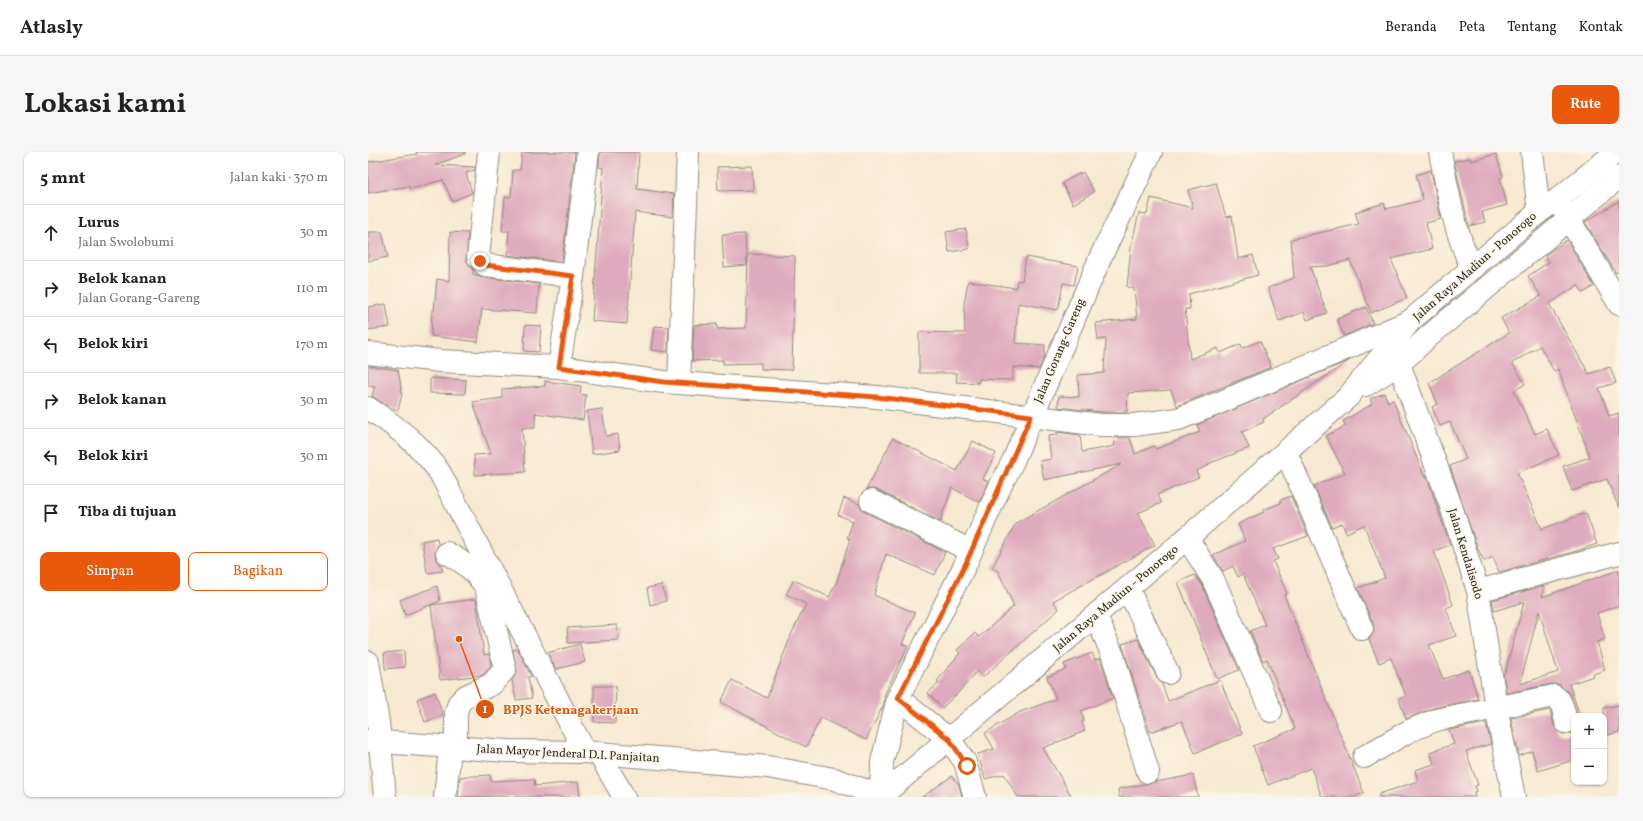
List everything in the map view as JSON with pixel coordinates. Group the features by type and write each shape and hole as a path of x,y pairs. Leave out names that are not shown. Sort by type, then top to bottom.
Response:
{"main road":[{"path":"489,152 478,257 480,261 485,265 573,276"},
{"path":"559,367 573,276 588,152"},
{"path":"679,383 688,152"},
{"name":"Jalan Gorang-Gareng","path":"881,796 882,762 898,698 971,551 1101,256 1151,152"},
{"path":"1440,152 1456,229 1462,247 1472,268"},
{"path":"1532,152 1539,212"},
{"name":"Jalan Raya Madiun - Ponorogo","path":"881,796 950,740 1128,589 1286,452 1348,396 1410,322 1539,212 1558,200 1616,152"},
{"name":"Jalan Raya Madiun - Ponorogo","path":"1348,396 1398,364 1428,337 1570,220 1619,177"},
{"path":"1558,200 1619,304"},
{"path":"368,353 440,361 559,367 679,383 877,397 1101,425 1134,425 1178,419 1410,322"},
{"name":"Jalan Kendalisodo","path":"1398,364 1451,506 1478,591 1496,707 1514,797"},
{"path":"368,408 391,423 423,451 440,473 592,753 624,797"},
{"path":"1286,452 1362,629"},
{"path":"871,501 971,551"},
{"path":"1187,538 1213,579 1271,711"},
{"path":"1478,591 1619,552"},
{"path":"445,797 453,748 456,712 459,703 466,696 492,684 504,669 486,587 478,576 465,563 447,553"},
{"path":"1128,589 1138,607 1168,673"},
{"path":"1096,616 1113,656 1148,772"},
{"path":"368,662 378,722 374,742 386,797"},
{"path":"1364,757 1409,731 1436,720 1554,696 1558,698 1560,702 1566,722"},
{"path":"898,698 950,740 965,762 975,797"},
{"name":"Jalan Mayor Jenderal D.I. Panjaitan","path":"374,742 453,748 592,753 768,767 834,780 881,796"}],"building":[{"path":"416,152 465,152 465,154 435,165 475,167 475,170 466,173 472,193 452,201 443,180 410,189 409,186 368,193 368,162 417,154"},
{"path":"522,152 575,152 562,262 507,255 509,231 502,231 505,197 511,197 513,170 520,170"},
{"path":"600,152 639,152 637,189 674,194 673,217 635,212 627,324 592,321 603,168 599,167"},
{"path":"1496,154 1503,177 1500,178 1507,205 1482,212 1485,222 1469,226 1454,161 1470,158 1471,161"},
{"path":"752,166 753,190 718,191 717,167"},
{"path":"1431,170 1441,219 1426,223 1432,249 1391,259 1407,298 1371,313 1350,260 1327,266 1310,267 1327,313 1307,320 1304,312 1279,321 1268,288 1294,278 1291,239 1359,224 1355,212 1384,203 1386,209 1423,200 1416,175"},
{"path":"1083,172 1094,192 1073,204 1062,183"},
{"path":"1216,183 1226,217 1232,216 1238,259 1253,255 1258,275 1189,294 1190,309 1185,309 1190,359 1218,348 1220,353 1241,344 1242,348 1260,341 1271,367 1177,406 1171,390 1128,393 1127,412 1102,412 1058,407 1059,396 1079,397 1078,375 1104,373 1106,339 1098,340 1096,323 1137,319 1134,288 1127,287 1131,247 1139,213 1147,214 1151,198 1193,208 1188,190"},
{"path":"1619,201 1619,271 1616,273 1585,222"},
{"path":"966,229 969,249 949,252 946,232"},
{"path":"368,232 382,232 388,257 368,261"},
{"path":"450,232 468,233 466,260 473,270 473,274 483,277 539,284 537,313 482,309 478,342 431,336 432,311 434,311 437,279 449,281"},
{"path":"745,234 747,265 724,267 722,235"},
{"path":"1567,240 1594,286 1583,293 1578,285 1549,304 1589,374 1610,367 1616,383 1599,388 1609,416 1619,413 1619,508 1607,479 1572,491 1563,466 1590,457 1558,369 1554,371 1540,346 1512,363 1525,384 1514,391 1535,434 1547,429 1559,455 1517,473 1542,529 1586,513 1597,544 1577,551 1499,572 1493,557 1484,561 1476,544 1450,466 1466,459 1450,422 1440,426 1432,407 1438,404 1429,383 1509,333 1501,318 1541,296 1528,276 1549,262 1545,255"},
{"path":"748,254 795,256 792,370 761,369 761,363 723,364 723,360 692,361 694,325 717,324 717,329 746,328"},
{"path":"1026,257 1078,266 1074,285 1063,283 1058,310 1018,303 1015,343 1045,345 1044,357 1039,369 1013,367 1013,380 979,379 978,383 956,382 957,373 919,373 919,332 965,333 964,305 968,281 1016,288 1017,280 1022,281"},
{"path":"386,304 390,327 368,330 368,307"},
{"path":"1366,307 1373,323 1344,336 1337,319"},
{"path":"525,325 541,326 539,352 524,351"},
{"path":"654,326 669,327 668,352 651,350"},
{"path":"1350,360 1263,419 1264,422 1242,432 1249,448 1208,464 1209,465 1196,471 1199,477 1157,495 1161,503 1138,513 1155,545 1053,601 1059,609 983,677 977,671 959,692 942,708 928,693 939,683 937,681 960,653 957,650 975,633 979,637 1014,606 998,571 992,568 1016,523 1122,464 1044,480 1040,461 1051,459 1048,436 1057,435 1057,432 1080,435 1082,452 1115,446 1113,438 1130,438 1135,454 1154,446 1156,449 1200,432 1197,425"},
{"path":"368,366 398,370 402,394 398,410 389,407 372,396 375,387 368,386"},
{"path":"430,378 466,380 465,394 430,393"},
{"path":"545,381 581,386 580,394 586,395 583,420 535,413 535,428 522,428 525,472 475,475 474,455 491,454 473,402 502,398 502,389 545,386"},
{"path":"1384,393 1388,402 1393,400 1425,478 1427,477 1450,545 1434,551 1453,605 1446,608 1456,636 1429,645 1443,679 1469,670 1478,699 1433,708 1406,719 1399,699 1406,696 1391,658 1379,663 1369,639 1374,631 1373,624 1358,588 1385,578 1364,525 1346,533 1342,523 1332,527 1314,486 1345,473 1326,436 1346,426 1343,421 1372,404 1370,399"},
{"path":"602,409 606,436 618,434 620,450 592,454 587,411"},
{"path":"893,438 957,471 973,441 996,453 983,479 989,482 979,502 952,488 941,518 941,522 877,490 866,490"},
{"path":"1291,496 1308,536 1273,549 1278,559 1273,561 1287,594 1284,595 1364,793 1354,797 1322,797 1311,768 1268,785 1253,746 1295,729 1267,659 1263,661 1250,631 1265,625 1243,574 1238,577 1233,566 1223,571 1213,555 1245,541 1238,524 1264,512 1263,510 1281,503 1280,500"},
{"path":"844,498 859,504 865,512 945,552 935,575 886,554 874,595 915,613 902,644 908,646 884,696 884,704 866,740 821,718 806,747 721,702 732,680 767,698 791,635 806,604 786,594 794,580 829,597 837,581 850,539 847,538 853,521 838,515"},
{"path":"437,538 438,544 435,553 436,560 441,564 443,571 427,573 422,541"},
{"path":"1619,570 1619,605 1597,613 1605,639 1597,642 1605,670 1593,674 1594,676 1569,684 1579,713 1576,713 1570,694 1560,685 1552,684 1507,693 1503,674 1505,673 1524,602 1494,611 1492,600 1543,586 1544,590 1542,597","holes":["1539,611 1558,672 1520,684"]},
{"path":"1195,575 1202,585 1239,670 1217,679 1178,582"},
{"path":"662,585 666,601 650,605 647,588"},
{"path":"437,586 440,601 405,615 400,600"},
{"path":"476,599 484,655 489,654 491,666 483,675 440,680 431,605"},
{"path":"617,625 618,640 568,643 567,628"},
{"path":"1138,639 1157,678 1162,684 1168,701 1220,680 1242,734 1195,753 1182,721 1150,732 1122,644"},
{"path":"580,644 585,662 556,669 547,653"},
{"path":"518,649 531,676 528,677 532,698 516,700 512,680 517,672 513,650"},
{"path":"404,651 405,667 385,669 384,653"},
{"path":"1092,653 1095,660 1100,658 1113,698 1081,711 1085,731 1043,748 1072,797 1018,797 1004,774 985,779 978,754 994,749 985,733 1020,712 1056,699 1047,677 1066,669 1064,664"},
{"path":"594,686 616,686 615,723 594,722"},
{"path":"435,692 443,715 425,722 417,699"},
{"path":"1619,705 1619,732 1607,735 1607,713 1604,713 1604,708"},
{"path":"1550,710 1557,731 1563,734 1571,733 1571,761 1538,771 1532,751 1519,756 1511,718"},
{"path":"1486,723 1491,744 1466,751 1478,785 1475,786 1477,791 1474,792 1475,797 1379,797 1379,794 1418,781 1415,770 1434,764 1430,752 1454,744 1449,730"},
{"path":"490,775 491,781 534,779 535,786 578,782 580,797 458,797 460,777"},
{"path":"1193,775 1198,797 1119,797 1118,789"},
{"path":"952,776 959,785 962,797 922,797"}],"place":[{"name":"BPJS Ketenagakerjaan","path":"459,639"}],"route":[{"path":"480,261 485,265 573,276 559,367 664,382 800,393 877,397 1031,416 966,563 898,698 950,740 967,766"}]}
